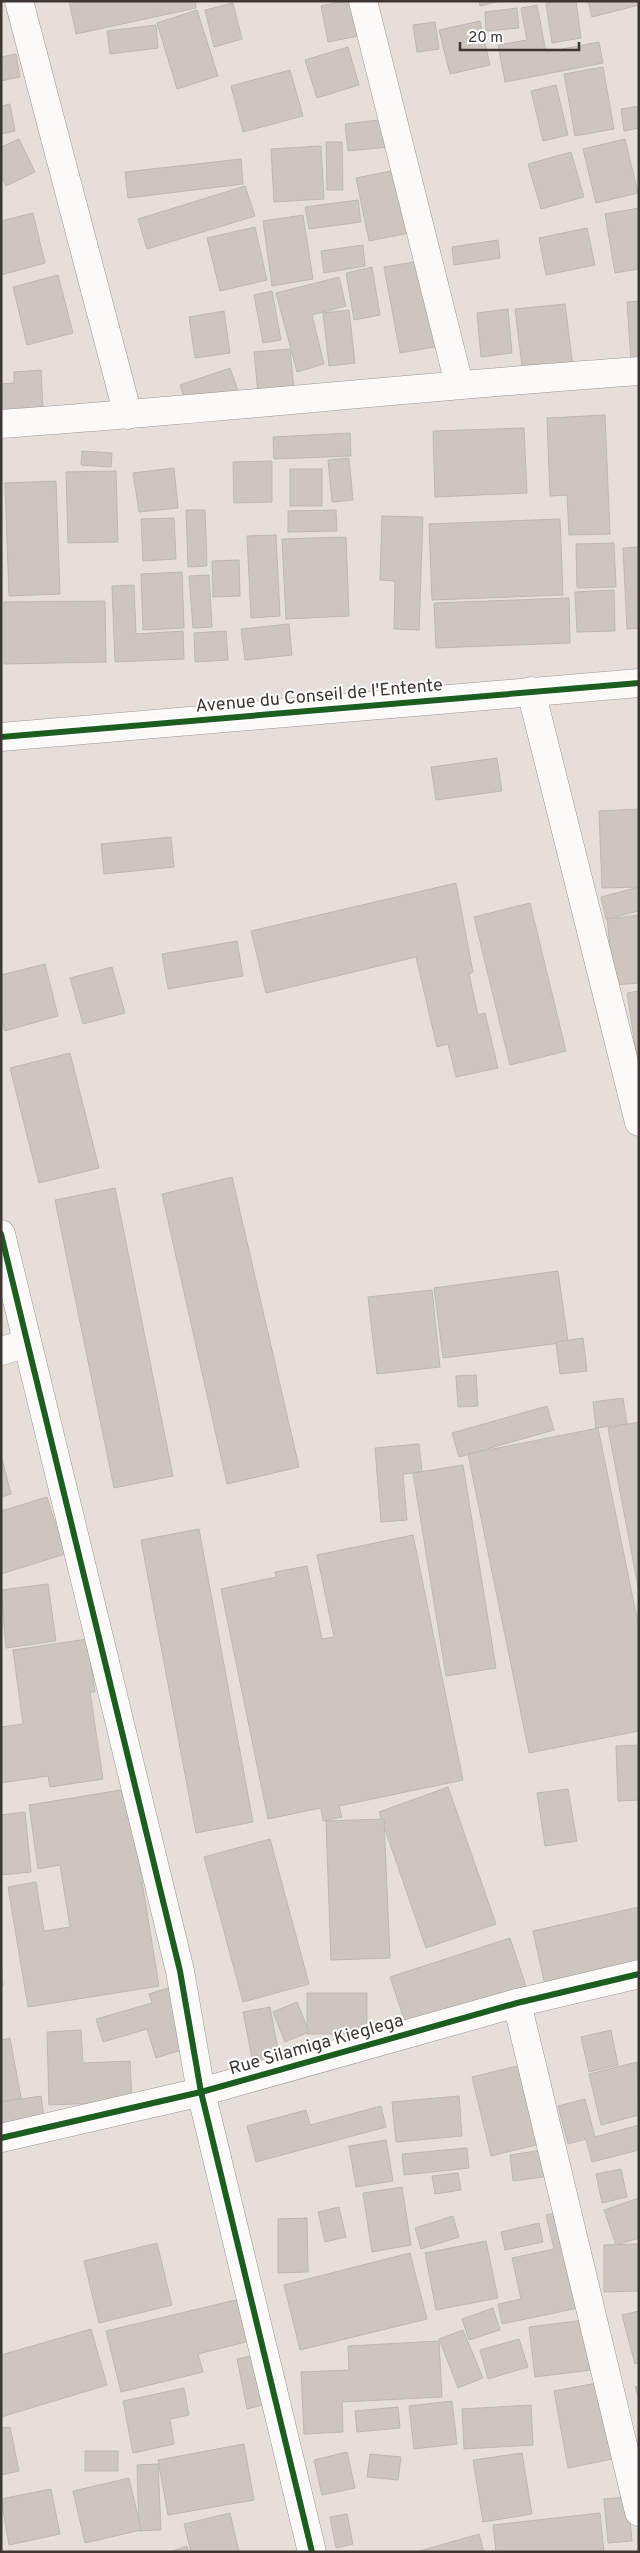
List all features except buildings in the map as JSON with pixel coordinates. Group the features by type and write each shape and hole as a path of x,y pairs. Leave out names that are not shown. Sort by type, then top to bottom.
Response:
{"street":[{"path":"19,1 128,415"},
{"path":"363,1 460,384"},
{"path":"1,424 128,415 460,384 639,371"},
{"name":"Avenue du Conseil de l'Entente","path":"1,737 639,683"},
{"path":"531,692 639,1122"},
{"path":"1,1234 14,1347 180,1971 201,2092 312,2552"},
{"name":"Rue Silamiga Kieglega","path":"1,2138 201,2092 517,2003 639,1974"},
{"path":"517,2003 639,2512"}],"cycle path":[{"path":"1,737 639,683"},
{"path":"1,1234 180,1971 201,2092 312,2552"},
{"path":"1,2138 201,2092 517,2003 639,1974"}]}
